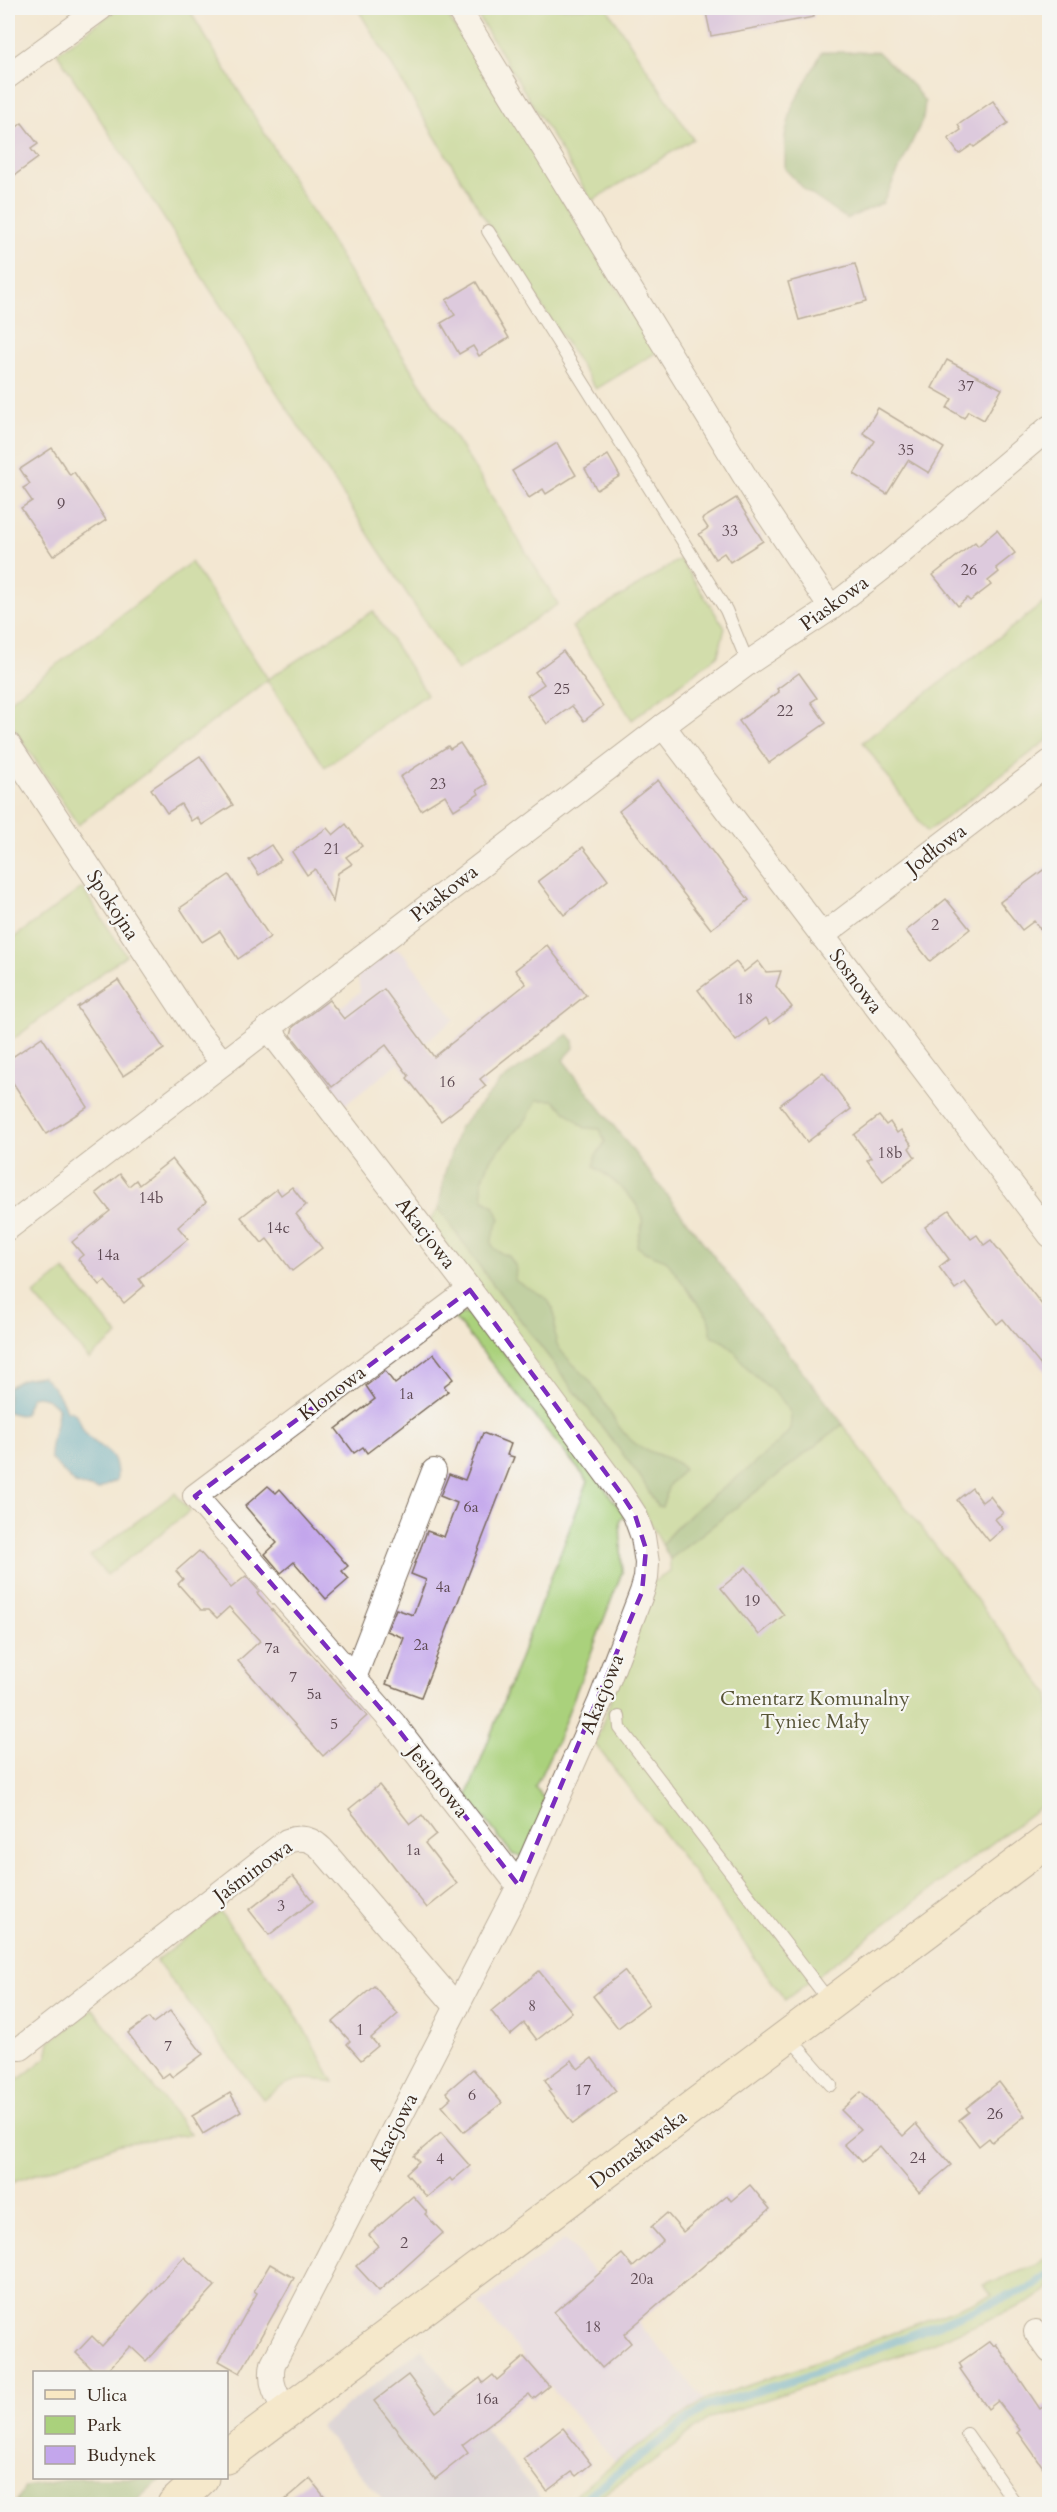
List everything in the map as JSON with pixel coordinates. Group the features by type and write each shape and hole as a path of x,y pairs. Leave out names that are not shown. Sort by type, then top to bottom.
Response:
{"street":[{"path":"8,75 100,8"},
{"path":"458,8 763,506 831,608"},
{"name":"Piaskowa","path":"8,1228 663,726 748,663 831,608 885,566 1050,427"},
{"name":"Sosnowa","path":"663,726 1050,1235"},
{"name":"Spokojna","path":"8,744 197,1031 223,1063"},
{"name":"Jodłowa","path":"822,936 1050,762"},
{"name":"Akacjowa","path":"268,1028 470,1290 620,1492 635,1515 646,1549 647,1563 642,1592 600,1702 519,1886 273,2364 274,2391 287,2411"},
{"name":"Klonowa","path":"195,1496 470,1290"},
{"path":"354,1678 434,1471"},
{"name":"Jesionowa","path":"195,1496 394,1724 519,1886"},
{"name":"Jaśminowa","path":"21,2048 287,1841 294,1839 309,1839 322,1849 457,2007"},
{"name":"Domasławska","path":"228,2455 1050,1839"},
{"path":"174,2505 201,2479"}],"lane":[{"path":"488,231 726,610 748,663"},
{"path":"619,1716 620,1728 831,2003"},
{"path":"788,2036 831,2085"},
{"path":"967,2434 1017,2505"}],"highlighted area":[{"path":"470,1290 620,1492 635,1515 646,1549 642,1592 519,1886 394,1724 195,1496"}],"shaded area":[{"path":"391,950 398,950 404,954 455,1019 342,1107 290,1039 295,1022 326,997 337,1010 360,992 358,975"},
{"path":"565,2239 705,2400 615,2462 479,2304"},
{"path":"421,2349 545,2504 386,2504 320,2426"}],"green space":[{"path":"119,8 188,8 363,294 558,604 457,671 57,53"},
{"path":"357,8 443,8 657,352 596,389 484,217"},
{"path":"473,8 607,8 693,139 592,201"},
{"path":"822,52 878,52 913,86 925,102 923,119 883,203 847,219 806,191 785,169 785,136 792,107"},
{"path":"680,559 725,628 718,655 632,720 572,627"},
{"path":"191,562 268,679 373,611 427,694 325,767 267,680 78,825 8,719 8,702"},
{"path":"1049,599 1049,739 927,832 863,742"},
{"path":"82,888 126,955 8,1043 8,942"},
{"path":"568,1034 573,1040 574,1048 563,1060 843,1424 670,1559 662,1544 685,1519 779,1442 790,1427 790,1411 776,1394 750,1371 731,1348 712,1337 708,1317 666,1260 645,1252 637,1246 642,1222 640,1211 622,1189 594,1167 595,1157 605,1142 600,1129 585,1128 553,1100 537,1100 527,1118 490,1160 482,1181 483,1199 494,1206 500,1219 492,1237 493,1246 496,1250 509,1256 516,1267 515,1280 549,1302 553,1308 558,1346 595,1387 625,1435 638,1446 672,1460 684,1469 669,1485 662,1507 657,1506 641,1478 483,1271 439,1208 445,1172 459,1128 501,1081"},
{"name":"Cmentarz Komunalny Tyniec Mały","path":"562,1060 1049,1694 1049,1800 785,2000 698,1878 595,1744 653,1582 670,1572 670,1559 636,1497 429,1222 485,1143"},
{"path":"64,1270 118,1335 89,1359 34,1295"},
{"path":"470,1313 479,1319 626,1517 620,1519 622,1572 558,1739 535,1787 548,1804 524,1856 513,1855 467,1796 588,1481 452,1315"},
{"path":"175,1493 190,1511 107,1575 90,1556"},
{"path":"220,1912 291,2006 334,2082 312,2079 296,2080 263,2099 156,1961"},
{"path":"93,2009 190,2134 120,2144 8,2184 8,2065 19,2079 47,2057 50,2042"},
{"path":"1049,2254 1049,2289 1030,2302 916,2350 710,2418 645,2467 587,2504 564,2504 615,2462 705,2400 811,2364 992,2295 983,2285 1037,2265"},
{"path":"71,2479 161,2479 132,2504 15,2504 25,2487"}],"water":[{"path":"42,1376 57,1392 66,1411 75,1413 86,1434 112,1456 117,1469 117,1480 98,1490 75,1484 50,1458 58,1408 49,1400 39,1396 31,1397 24,1414 8,1412 8,1388 24,1379"}],"building":[{"path":"705,8 813,8 814,17 711,36"},
{"path":"993,101 1008,123 974,147 972,145 959,154 948,139 961,130 958,125"},
{"path":"22,123 38,144 31,149 38,158 8,180 8,134"},
{"path":"855,264 866,302 799,320 788,282"},
{"path":"476,282 509,338 479,356 473,346 459,354 441,323 455,315 446,300"},
{"path":"947,360 1002,389 984,420 968,411 964,418 947,408 952,399 932,388"},
{"path":"878,408 944,448 929,473 908,460 887,494 854,474 875,441 863,433"},
{"path":"557,443 576,475 546,494 543,489 529,498 512,471"},
{"path":"52,448 70,475 74,472 106,520 53,556 21,508 32,501 23,488 30,484 20,469"},
{"path":"608,455 620,476 597,490 585,469"},
{"path":"736,498 763,541 730,562 724,553 715,559 699,534 708,528 702,519"},
{"path":"997,530 1015,553 996,568 999,572 988,581 991,585 970,601 967,598 958,606 933,575 975,542 978,546"},
{"path":"563,651 603,706 584,721 572,706 547,724 527,696 544,684 535,672"},
{"path":"799,673 817,698 811,702 826,723 769,763 739,721 779,692 777,689"},
{"path":"460,743 487,784 477,790 479,794 454,810 445,795 421,810 400,777 448,746 450,749"},
{"path":"200,756 233,805 202,825 197,817 191,821 181,804 167,813 151,789"},
{"path":"658,780 749,900 711,929 619,811"},
{"path":"346,824 362,846 346,857 352,864 338,873 333,902 315,869 307,875 292,852 327,828 333,835"},
{"path":"271,845 281,860 259,875 249,860"},
{"path":"583,847 608,880 564,915 538,881"},
{"path":"1050,865 1050,942 1034,921 1022,930 1000,902"},
{"path":"229,875 270,937 238,959 220,931 202,942 180,908"},
{"path":"946,899 970,929 930,961 906,931"},
{"path":"547,945 586,995 480,1079 486,1086 441,1121 407,1078 409,1076 386,1045 332,1087 291,1035 293,1027 329,1000 344,1019 384,989 434,1057 526,984 515,970"},
{"path":"758,961 766,972 781,971 776,986 792,1007 770,1024 766,1018 736,1041 698,990 736,962 744,972"},
{"path":"118,980 164,1049 123,1076 77,1007"},
{"path":"42,1037 88,1107 46,1134 8,1075 8,1060"},
{"path":"823,1072 851,1109 807,1142 780,1105"},
{"path":"879,1116 886,1125 890,1122 897,1133 901,1130 912,1145 909,1148 915,1157 883,1181 867,1160 871,1158 854,1135"},
{"path":"172,1159 206,1202 178,1227 188,1239 139,1279 144,1286 124,1303 105,1281 100,1285 78,1259 83,1255 72,1242 110,1211 96,1193 120,1174 129,1186 136,1180 139,1185"},
{"path":"292,1187 306,1205 296,1214 322,1248 292,1271 267,1239 262,1243 241,1217 277,1189 281,1195"},
{"path":"949,1210 971,1239 977,1235 984,1245 991,1240 1050,1315 1050,1377 1003,1319 997,1324 965,1282 955,1289 939,1267 949,1259 925,1227"},
{"path":"434,1354 453,1379 444,1386 448,1391 367,1453 363,1447 354,1453 336,1429 375,1399 366,1386 385,1371 395,1384"},
{"path":"483,1433 511,1444 507,1455 514,1457 421,1697 386,1684 404,1638 387,1631 396,1609 413,1615 426,1580 411,1574 427,1531 444,1537 457,1503 440,1496 449,1474 465,1480"},
{"path":"268,1486 276,1493 280,1489 348,1566 342,1571 349,1579 326,1599 294,1562 281,1573 265,1554 277,1543 245,1506"},
{"path":"972,1488 982,1502 990,1496 1003,1513 995,1519 1003,1529 989,1541 957,1500"},
{"path":"199,1551 231,1588 246,1576 259,1591 257,1593 367,1716 323,1756 238,1661 260,1641 229,1607 217,1618 209,1610 201,1610 178,1584 183,1579 176,1571"},
{"path":"746,1567 784,1615 759,1635 721,1588"},
{"path":"379,1785 410,1824 422,1815 436,1834 425,1843 457,1884 427,1908 349,1809"},
{"path":"293,1876 313,1901 269,1935 249,1910"},
{"path":"539,1971 572,2012 537,2040 524,2023 510,2035 491,2011"},
{"path":"624,1971 649,2004 618,2028 593,1996"},
{"path":"374,1986 398,2014 371,2038 378,2046 361,2060 347,2044 350,2041 333,2022"},
{"path":"170,2011 203,2054 172,2077 169,2073 162,2078 128,2033 149,2018 153,2023"},
{"path":"592,2058 616,2091 573,2124 548,2091 551,2089 545,2080 572,2060 578,2069"},
{"path":"473,2069 502,2103 464,2132 442,2106 451,2098 446,2092"},
{"path":"999,2082 1025,2116 992,2142 989,2138 979,2146 959,2120 969,2112 966,2108"},
{"path":"861,2092 903,2136 916,2124 951,2165 919,2192 880,2146 861,2162 844,2144 861,2130 841,2110"},
{"path":"230,2093 241,2111 203,2134 192,2116"},
{"path":"441,2133 470,2166 452,2181 450,2178 427,2197 406,2173 419,2161 414,2156"},
{"path":"750,2185 770,2209 624,2334 631,2343 602,2368 554,2312 622,2254 633,2267 663,2241 651,2227 667,2213 683,2232 727,2195 731,2201"},
{"path":"413,2196 427,2212 425,2214 443,2233 379,2291 356,2266 378,2246 369,2235"},
{"path":"184,2257 215,2286 146,2361 130,2346 107,2371 94,2371 76,2353 92,2336 102,2346"},
{"path":"270,2264 294,2278 240,2373 219,2361 257,2293 254,2291"},
{"path":"990,2341 994,2346 996,2344 1040,2409 1050,2402 1050,2477 998,2401 988,2409 960,2369 962,2368 959,2363"},
{"path":"524,2357 549,2386 533,2399 529,2394 462,2445 468,2453 435,2479 374,2401 408,2375 436,2412 480,2378 483,2383 493,2375 497,2380"},
{"path":"563,2428 591,2464 576,2476 572,2472 547,2491 523,2459"},
{"path":"310,2479 331,2505 279,2505"}],"waterway":[{"path":"577,2504 705,2407 802,2378 1034,2286 1050,2274"}]}
